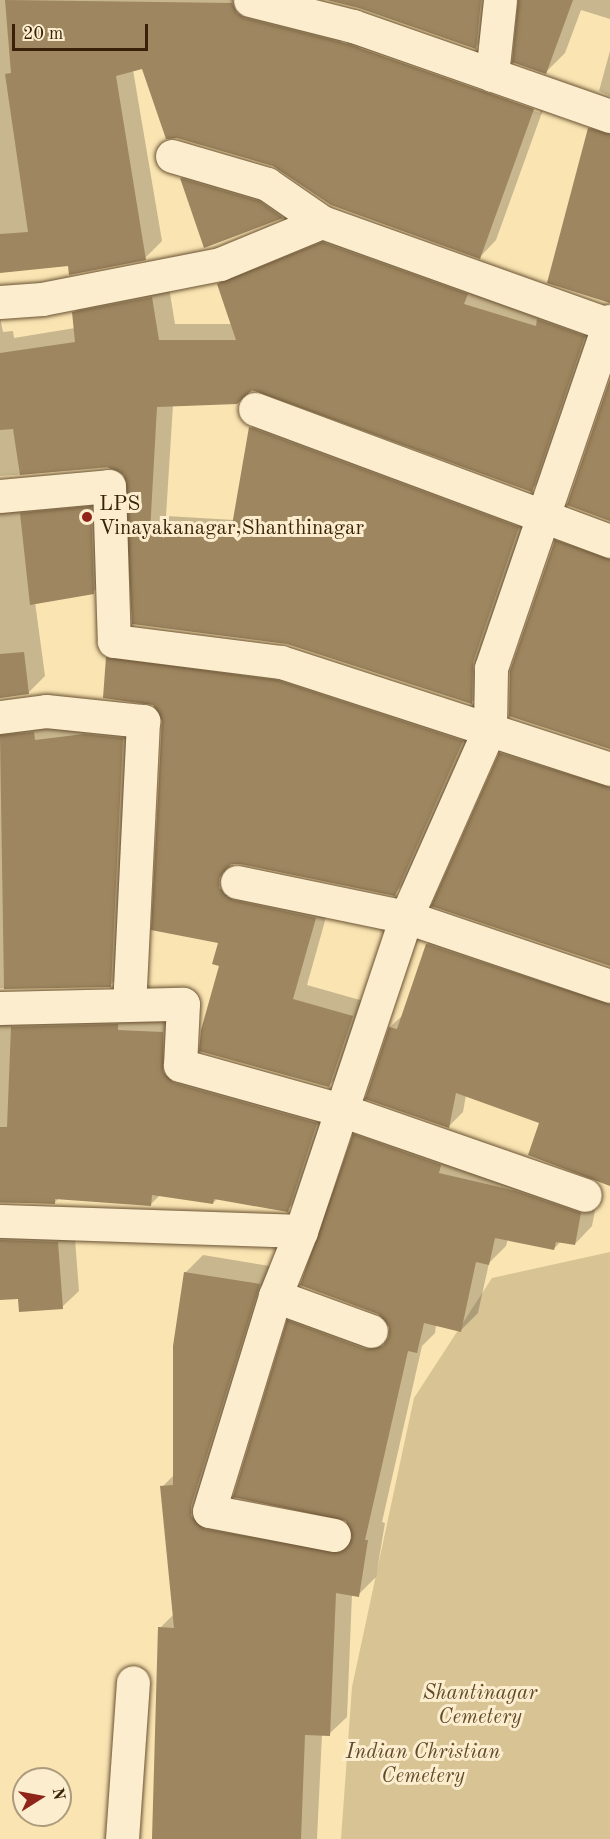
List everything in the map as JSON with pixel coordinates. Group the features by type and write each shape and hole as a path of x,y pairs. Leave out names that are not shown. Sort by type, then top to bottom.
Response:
{"street":[{"path":"250,0 353,26 610,116"},
{"path":"492,75 500,0"},
{"path":"172,156 267,184 322,222 610,324 490,668 490,727 406,917 301,1231 275,1296 209,1511 334,1535"},
{"path":"0,302 42,299 220,264 322,222"},
{"path":"255,409 610,540"},
{"path":"0,496 109,486 114,641 281,662 490,727 610,769"},
{"path":"0,717 46,711 143,721 129,1005"},
{"path":"237,882 406,917 610,986"},
{"path":"0,1008 183,1004 180,1065 341,1110 585,1195"},
{"path":"0,1221 301,1231"},
{"path":"275,1296 371,1331"},
{"path":"122,1839 133,1682"}],"green space":[{"name":"Shantinagar Cemetery","path":"610,1252 610,1839 341,1839 352,1687 414,1398 492,1278"}],"building":[{"path":"5,0 232,3 237,13 245,18 348,44 534,109 480,259 331,205 273,166 177,138 166,139 142,69 116,76 146,260 69,275 68,266 0,273 0,234 28,232 5,74 11,73"},
{"path":"327,0 481,0 476,49 359,8"},
{"path":"518,0 573,0 546,74 512,62"},
{"path":"588,128 610,134 610,303 547,283"},
{"path":"180,178 259,201 283,218 204,248"},
{"path":"322,242 468,294 464,304 536,326 537,319 585,336 532,492 252,390 237,404 157,407 150,532 230,537 249,427 519,527 473,662 472,704 287,644 132,624 124,475 107,467 20,475 13,429 0,430 0,353 75,342 72,312 152,297 159,340 236,340 217,284"},
{"path":"610,379 610,521 567,505"},
{"path":"91,506 94,594 30,605 20,513"},
{"path":"555,540 610,559 610,749 509,716 510,671"},
{"path":"24,652 29,694 0,698 0,654"},
{"path":"106,657 277,680 463,741 395,896 241,864 231,864 219,878 219,888 233,900 316,918 293,999 353,1016 329,1087 199,1051 201,1030 219,966 212,964 218,943 151,930 162,721 153,705 103,698"},
{"path":"34,732 35,740 84,734 123,738 111,987 4,989 0,735"},
{"path":"499,753 610,787 610,966 431,906"},
{"path":"426,944 610,1004 610,1186 528,1155 539,1123 456,1093 449,1128 365,1099 389,1027 397,1029"},
{"path":"118,1024 118,1030 163,1032 163,1072 174,1083 317,1123 288,1212 214,1199 213,1204 152,1195 151,1206 55,1199 55,1204 0,1202 0,1127 7,1127 11,1027"},
{"path":"353,1134 441,1165 439,1173 516,1191 581,1213 575,1245 556,1242 554,1250 495,1238 489,1265 476,1262 461,1332 424,1323 417,1353 408,1351 365,1540 368,1540 359,1597 336,1593 330,1736 305,1735 301,1839 152,1839 158,1627 174,1628 160,1486 173,1485 173,1346 184,1272 260,1284 191,1506 191,1516 205,1529 341,1552 352,1538 346,1521 233,1497 287,1320 365,1349 383,1346 389,1337 389,1327 378,1314 300,1285"},
{"path":"0,1240 58,1242 63,1309 19,1312 18,1299 0,1300"}],"place":[{"name":"LPS Vinayakanagar,Shanthinagar","path":"87,517"}],"park label":[{"name":"Indian Christian Cemetery","path":"423,1765"}]}
